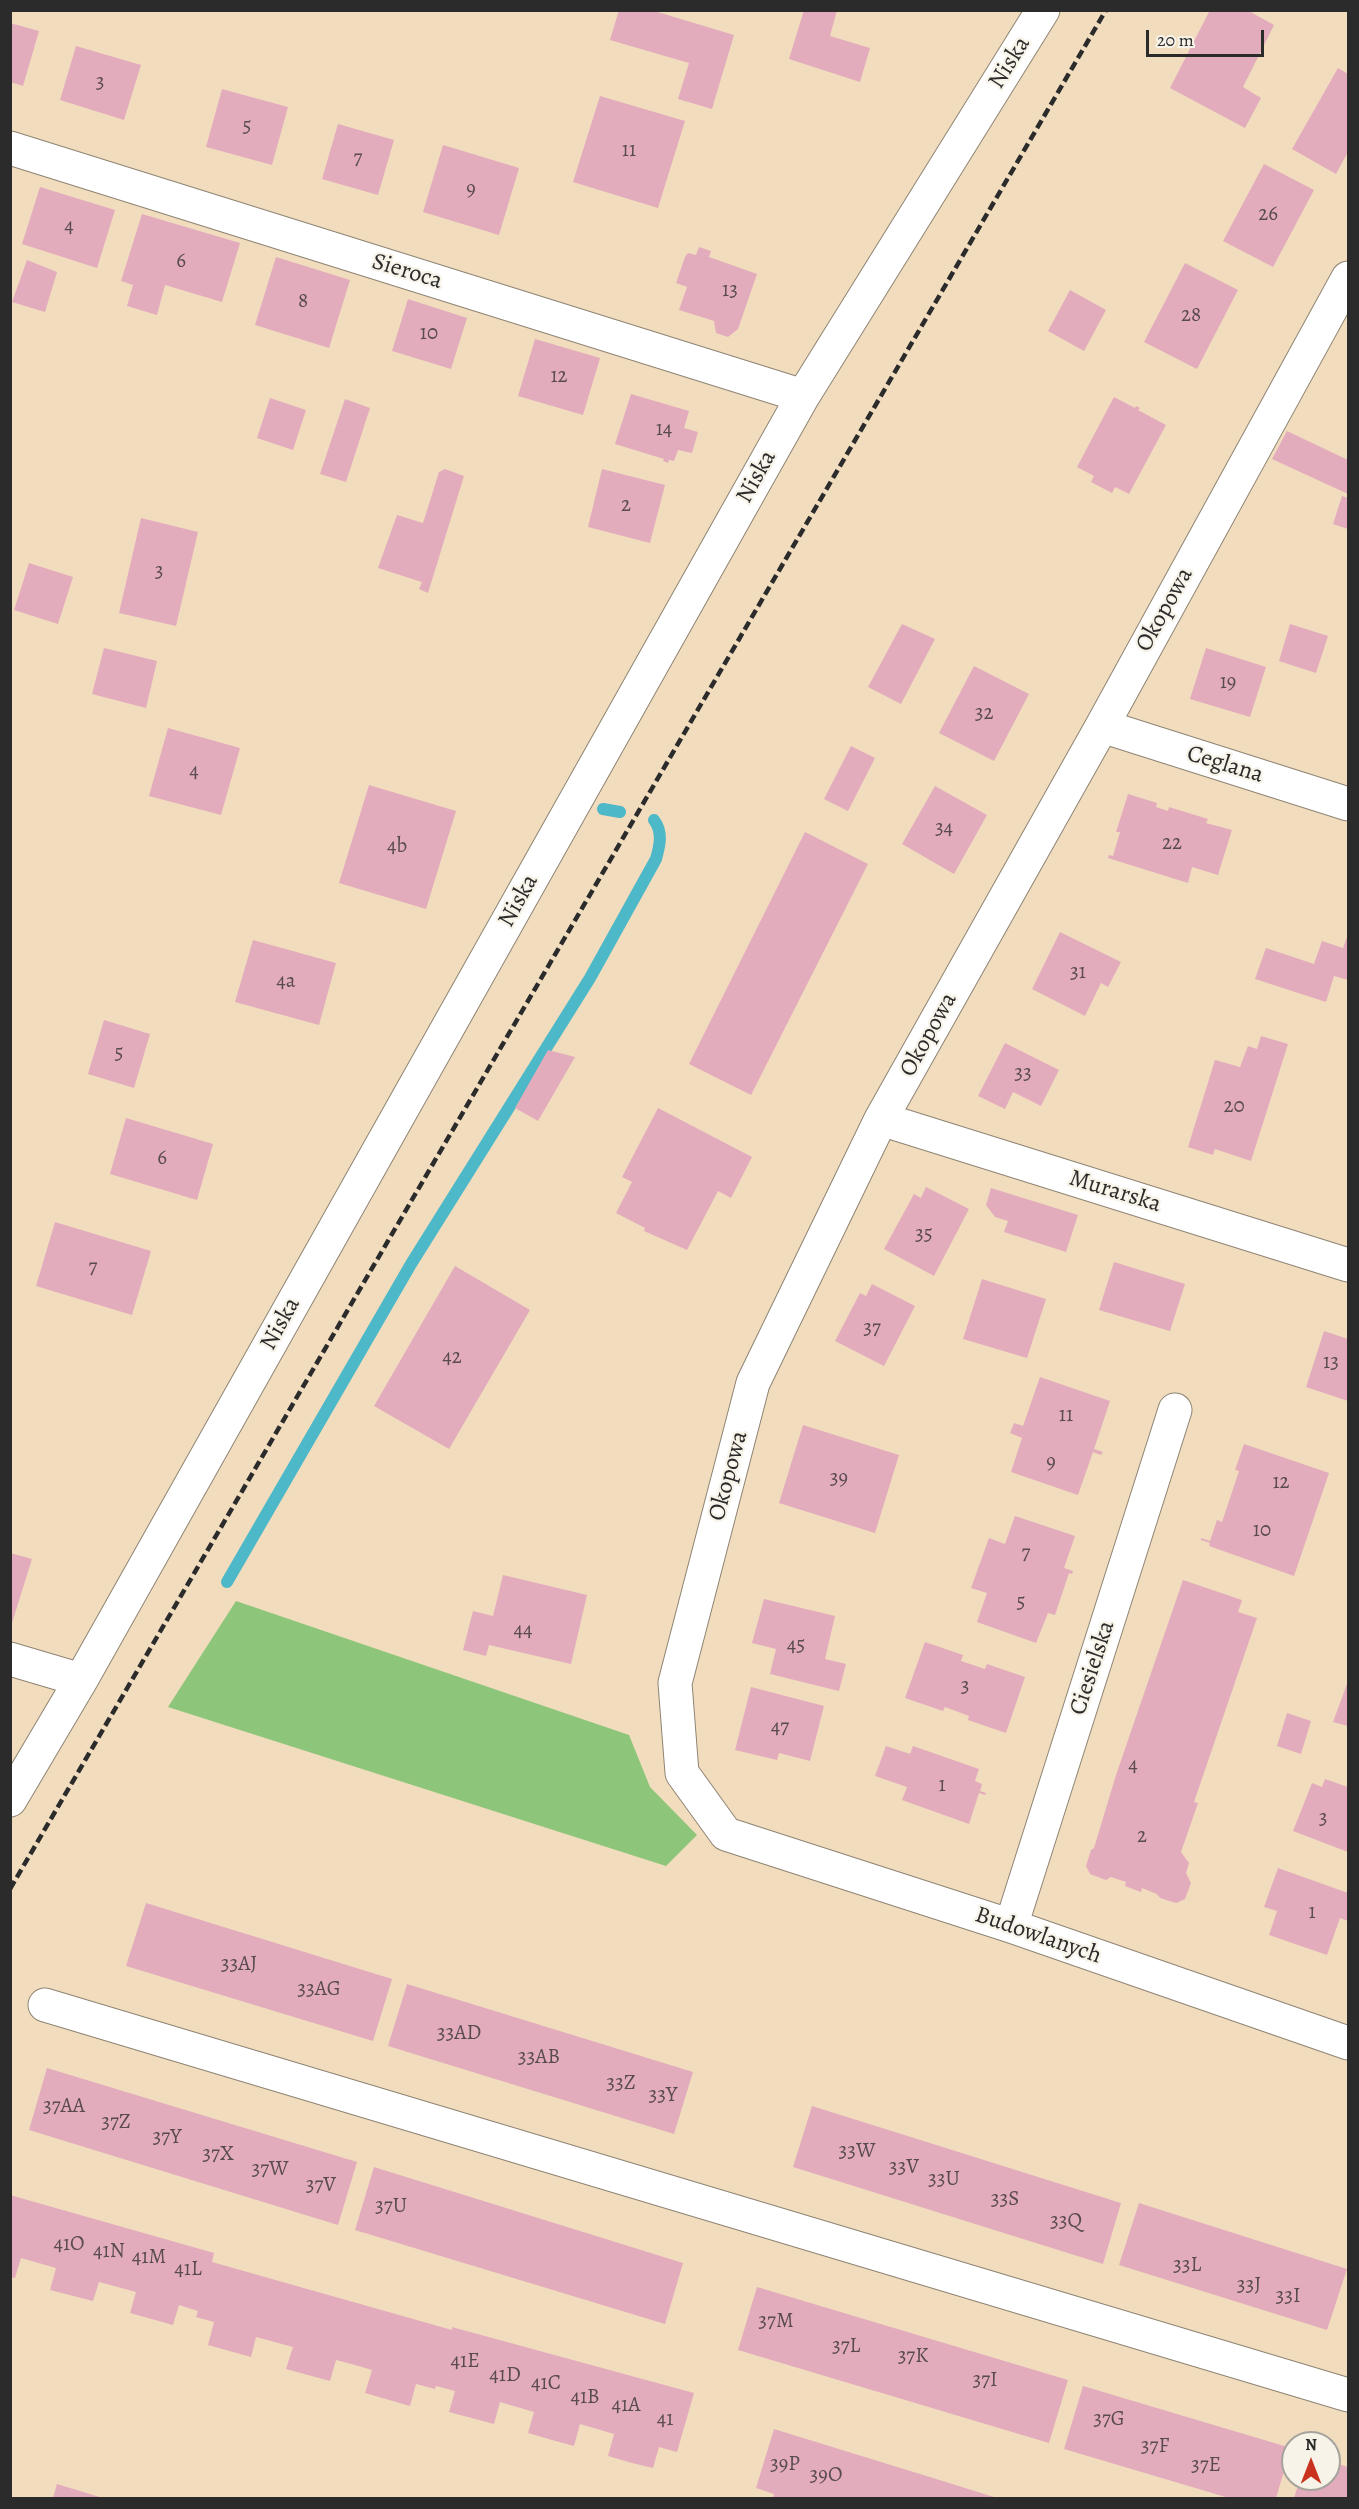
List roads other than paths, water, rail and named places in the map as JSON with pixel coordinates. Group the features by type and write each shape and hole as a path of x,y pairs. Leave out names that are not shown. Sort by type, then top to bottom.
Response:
{"street":[{"name":"Niska","path":"10,1800 81,1680 803,396 1042,10"},
{"name":"Sieroca","path":"10,148 803,396"},
{"name":"Okopowa","path":"726,1834 682,1773 675,1683 753,1383 881,1119 1102,726 1348,278"},
{"name":"Ceglana","path":"1102,726 1348,804"},
{"name":"Murarska","path":"881,1119 1348,1265"},
{"name":"Ciesielska","path":"1011,1926 1175,1410"},
{"path":"10,1659 81,1680"},
{"name":"Budowlanych","path":"726,1834 1011,1926 1348,2043"},
{"path":"45,2005 1348,2395"}],"waterway":[{"path":"603,809 620,812"},
{"path":"227,1582 411,1264 590,978 656,859 660,834 654,820"}],"railway":[{"path":"10,1889 1106,10"}]}
